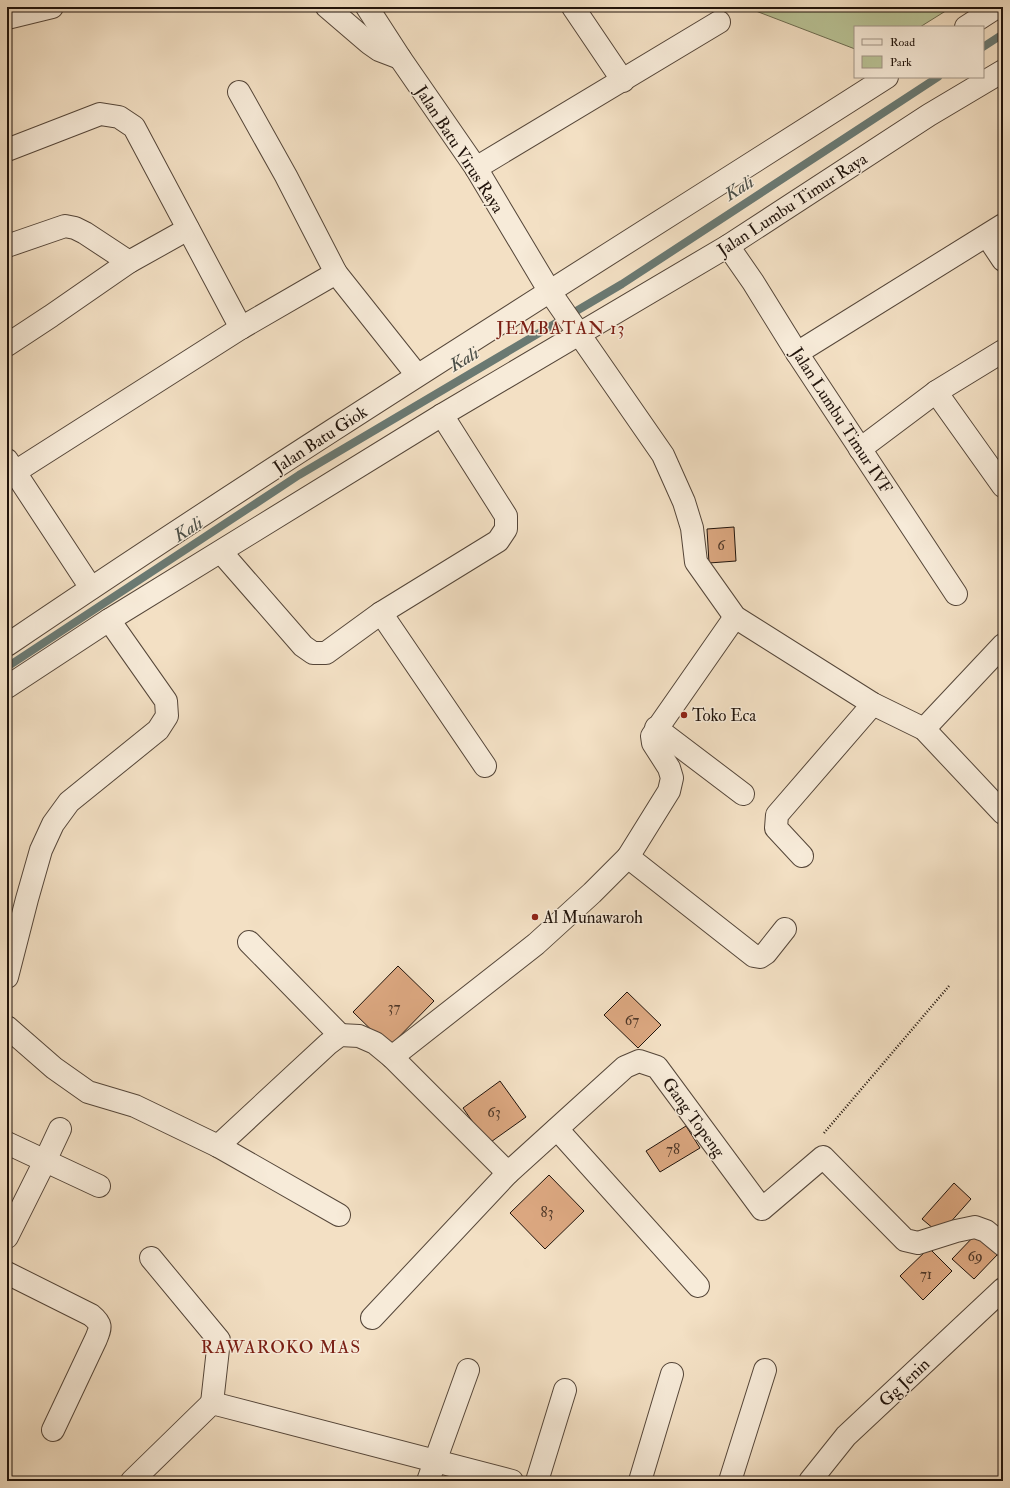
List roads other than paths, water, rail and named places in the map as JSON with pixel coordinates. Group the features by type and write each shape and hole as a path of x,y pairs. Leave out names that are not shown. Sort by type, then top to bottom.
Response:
{"street":[{"path":"7,18 52,7"},
{"path":"327,7 379,50 400,58"},
{"name":"Jalan Batu Virus Raya","path":"367,7 400,58 476,168 554,298"},
{"path":"573,7 624,81"},
{"path":"968,26 997,7"},
{"path":"476,168 624,81 719,22"},
{"name":"Jalan Lumbu Timur Raya","path":"108,620 221,552 578,331 728,246 929,115 1003,71"},
{"path":"885,78 554,298 663,455 684,502 692,528 696,562 735,617 873,704 924,729 1003,813"},
{"path":"239,92 336,272 418,375"},
{"path":"7,150 100,114 119,117 134,127 241,328"},
{"path":"7,246 64,226 75,228 85,233 129,262"},
{"path":"7,345 129,262 188,229"},
{"path":"797,353 995,231 1003,260"},
{"name":"Jalan Lumbu Timur IVF","path":"728,246 956,594"},
{"path":"91,588 10,470 241,328 336,272"},
{"name":"Jalan Batu Giok","path":"7,645 91,588 418,375 554,298"},
{"path":"860,449 936,392 1003,350"},
{"path":"936,392 1003,486"},
{"path":"221,552 303,646 313,653 326,653 381,613 498,541 506,529 506,516 442,415"},
{"path":"381,613 485,766"},
{"path":"392,1057 536,944 592,893 628,857 669,791 672,778 668,768 652,743 652,736 656,728 735,617"},
{"path":"7,687 108,620 166,701 167,716 158,730 69,802 53,824 41,850 7,977"},
{"path":"924,729 1002,648"},
{"path":"802,856 776,828 778,815 873,704"},
{"path":"656,728 743,794"},
{"path":"628,857 754,956 760,957 766,953 786,929"},
{"path":"249,942 340,1035"},
{"path":"7,1027 54,1068 88,1092 135,1106 218,1146 339,1215"},
{"path":"218,1146 328,1044 340,1035 359,1036 376,1043 392,1057 508,1173"},
{"name":"Gang Topeng","path":"372,1318 508,1173 624,1067 639,1061 657,1067 762,1209 823,1157 905,1240 918,1244 956,1231 974,1227 986,1231 1003,1245"},
{"path":"7,1236 60,1129"},
{"path":"557,1129 698,1286"},
{"path":"7,1143 99,1186"},
{"path":"132,1481 212,1403 219,1340 151,1258"},
{"path":"7,1273 91,1315 98,1320 100,1328 53,1430"},
{"name":"Gg Jenin","path":"810,1481 846,1436 1003,1289"},
{"path":"432,1471 468,1370"},
{"path":"730,1481 766,1370"},
{"path":"640,1481 672,1374"},
{"path":"537,1481 565,1390"},
{"path":"212,1403 432,1471 512,1481"}],"waterway":[{"name":"Kali","path":"984,46 1003,34"},
{"name":"Kali","path":"7,667 299,475 622,284 936,78"}],"place":[{"name":"Toko Eca","path":"684,715"},
{"name":"Al Munawaroh","path":"535,917"}],"district":[{"name":"JEMBATAN 13","path":"561,328"},
{"name":"RAWAROKO MAS","path":"281,1347"}]}
